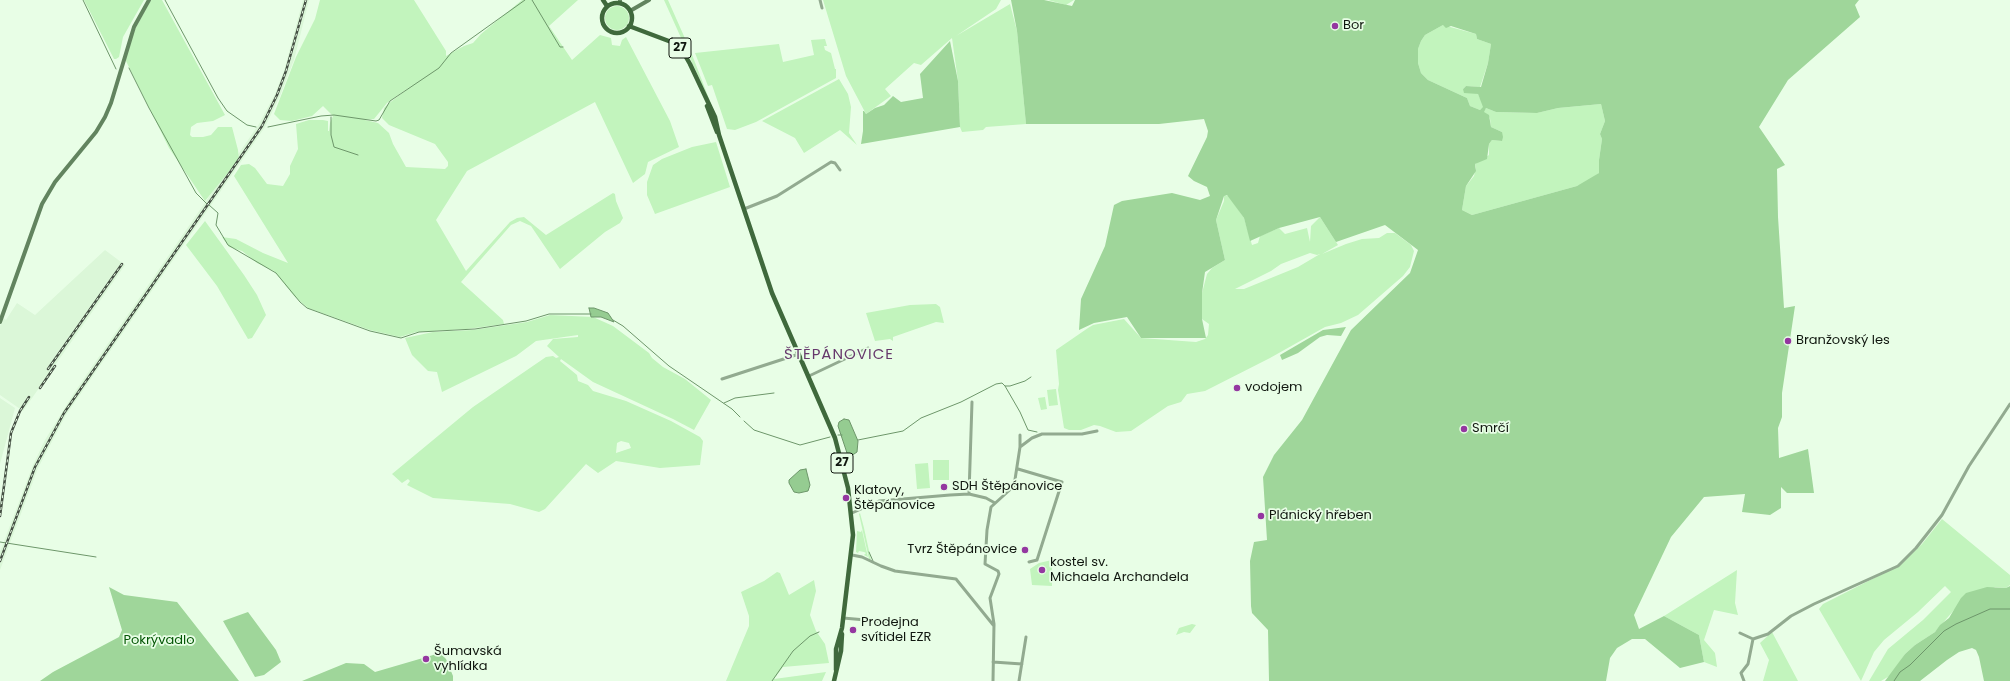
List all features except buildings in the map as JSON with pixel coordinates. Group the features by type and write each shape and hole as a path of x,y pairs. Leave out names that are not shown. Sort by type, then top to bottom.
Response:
{"main road":[{"path":"603,0 607,6"},
{"path":"620,2 630,11 632,18 629,26 625,30 618,33 606,28 602,18 603,12 607,6 612,3 620,2"},
{"name":"27","path":"629,26 642,32 668,40 679,47 690,64 705,97 711,120 719,136 770,286 837,445 846,477 852,514 852,555 842,628 836,649 836,670 834,681"}],"street":[{"path":"0,322 42,204 55,182 96,132 105,116 111,104 134,27 149,0"},
{"path":"630,11 648,0"},
{"path":"820,0 822,8"},
{"path":"744,209 777,196 831,162 835,163 840,170"},
{"path":"809,376 868,348"},
{"path":"722,379 799,354"},
{"path":"969,494 972,402"},
{"path":"1740,633 1753,639 1768,634 1791,616 1898,566 1916,548 1942,515 1969,466 2010,404"},
{"path":"1020,447 1032,438 1042,434 1082,434 1097,432"},
{"path":"993,681 994,626 990,598 999,573 985,564 988,516 991,507 1013,488 1018,469 1020,435"},
{"path":"1018,469 1062,482 1037,559 1029,562"},
{"path":"852,514 879,502 969,494 986,498 995,503"},
{"path":"852,555 862,557 895,571 956,579 985,612 994,626"},
{"path":"843,618 900,623"},
{"path":"1019,681 1026,637"},
{"path":"1744,681 1741,673 1748,664 1753,639"},
{"path":"993,662 1022,664"}],"shaded area":[{"path":"84,0 144,0 123,37 119,57 116,59 114,59"},
{"path":"151,0 162,0 225,115 213,121 197,123 191,127 190,135 192,137 203,137 211,135 218,127 232,127 239,159 205,201 169,148 125,59 133,33"},
{"path":"303,0 309,0 294,60 280,96 265,127 66,415 38,468 0,570 0,552 33,465 45,440 74,393 259,124 275,94 284,71"},
{"path":"320,0 414,0 446,51 446,56 464,46 473,43 481,34 522,0 578,0 549,26 572,60 600,35 611,38 612,45 620,46 622,40 626,37 670,121 679,147 648,162 645,174 633,183 595,102 467,171 436,220 466,271 510,222 517,218 524,217 546,235 613,193 615,194 616,201 623,218 620,223 605,232 560,269 531,226 520,221 511,225 461,282 503,320 504,324 467,329 416,332 400,337 370,330 308,308 294,296 274,271 257,263 242,251 229,247 222,237 236,239 263,253 288,263 234,176 241,165 249,164 255,168 267,184 283,186 290,174 290,166 298,149 296,124 309,120 328,121 329,131 333,116 323,106 312,116 292,121 280,120 274,114 296,57 315,19","holes":["414,84 384,108 382,118 389,125 435,144 448,162 448,166 445,169 406,167 393,144 389,133 378,123 365,120 374,119 387,103"]},
{"path":"664,0 668,0 691,52 713,109"},
{"path":"823,0 1001,0 996,9 956,36 1010,4 1017,31 1026,124 986,127 983,130 962,132 960,127 958,81 952,38 921,65 914,63 885,89 891,96 866,114 846,76"},
{"path":"1048,0 1074,0 1066,5"},
{"path":"617,6 622,7 628,13 628,23 622,29 617,30 612,29 606,23 605,18 606,13 612,7"},
{"path":"1443,25 1476,34 1477,39 1491,44 1488,63 1480,87 1466,86 1463,89 1478,94 1484,107 1480,110 1470,106 1467,98 1428,80 1421,73 1418,63 1418,49 1421,41 1425,35"},
{"path":"825,39 827,46 824,46 825,50 831,53 836,69 836,78 756,122 735,130 727,129 712,85 708,86 695,53 779,44 783,62 814,55 811,40"},
{"path":"839,79 848,94 851,107 849,133 857,145 840,130 804,153 795,138 762,121"},
{"path":"1601,104 1605,121 1600,134 1602,139 1599,173 1586,183 1472,215 1462,210 1466,186 1474,176 1476,168 1475,164 1489,155 1489,144 1492,140 1502,141 1502,132 1491,127 1490,118 1483,112 1486,108 1496,112 1537,113 1558,108"},
{"path":"716,142 730,187 655,214 647,195 647,182 653,165 662,159 692,147"},
{"path":"1224,195 1229,196 1244,218 1252,245 1258,243 1260,236 1279,228 1285,234 1307,228 1310,242 1311,226 1320,217 1338,245 1322,254 1362,239 1379,238 1387,233 1395,233 1411,245 1414,251 1410,267 1403,276 1358,315 1341,323 1325,327 1270,358 1205,391 1187,394 1181,402 1168,406 1131,431 1116,432 1094,425 1081,430 1069,430 1064,428 1058,390 1059,384 1056,350 1088,328 1093,325 1124,319 1141,338 1196,342 1205,339 1208,335 1209,324 1202,319 1202,293 1207,274 1212,268 1225,260 1216,220 1224,201","holes":["1310,253 1317,255 1320,254 1298,267 1244,289 1235,289 1271,271 1281,264"]},
{"path":"205,221 257,295 266,315 252,338 248,339 217,286 186,245"},
{"path":"105,250 125,265 23,411 0,395 0,326 3,318 6,320 17,303 35,315"},
{"path":"936,304 940,307 944,323 936,322 893,337 893,341 890,339 875,341 866,313 910,305"},
{"path":"589,308 594,308 608,313 614,322 601,317 591,317"},
{"path":"550,315 593,317 613,326 649,353 652,358 663,367 685,379 711,400 694,430 593,382 561,359 560,361 577,375 578,381 588,385 593,391 626,401 671,421 700,437 703,441 700,465 660,468 616,461 598,473 586,464 545,509 539,512 510,504 433,498 407,485 410,481 408,479 402,483 392,474 473,407 546,357 559,357 547,346 553,339 578,337 578,335 536,341 516,356 442,392 437,372 428,371 412,355 405,338 433,332 473,330 527,322","holes":["621,441 629,443 631,448 616,453 617,443"]},
{"path":"1056,389 1058,405 1049,406 1047,390"},
{"path":"1045,397 1047,409 1041,410 1038,398"},
{"path":"0,398 15,408 0,464"},
{"path":"844,419 849,420 858,441 857,452 851,456 847,453 838,426 839,422"},
{"path":"933,460 949,460 949,480 933,480"},
{"path":"928,463 930,488 917,489 915,464"},
{"path":"806,469 810,485 808,491 799,493 794,492 789,480 800,470"},
{"path":"860,513 864,528 871,560 869,559"},
{"path":"1942,519 2010,575 2010,585 2006,588 1995,587 1954,610 1935,632 1915,645 1905,654 1891,675 1881,681 1869,681 1888,649 1923,620 1951,592 1945,586 1918,612 1884,640 1874,652 1861,681 1819,609 1823,604 1898,566 1922,544"},
{"path":"862,530 868,557 864,555 866,553 864,552 856,552 857,531 861,532"},
{"path":"1052,560 1052,586 1032,585 1030,569 1039,563"},
{"path":"1737,570 1735,603 1738,615 1714,610 1704,640 1715,653 1717,667 1704,662 1699,635 1664,616"},
{"path":"777,572 780,573 789,595 814,580 816,591 810,615 816,631 825,644 829,663 783,667 774,679 826,672 822,681 726,681 749,626 749,616 741,592 764,581"},
{"path":"1192,624 1196,625 1190,633 1184,632 1176,635 1179,628"},
{"path":"1772,632 1798,681 1763,681 1769,660 1760,643"}],"green space":[{"path":"1011,0 1044,0 1072,6 1075,0 1859,0 1855,5 1860,17 1788,80 1759,127 1785,165 1777,169 1778,217 1784,308 1795,306 1782,393 1782,417 1778,428 1779,458 1808,449 1814,493 1787,493 1781,487 1781,508 1770,515 1742,512 1745,494 1704,497 1671,537 1634,615 1639,629 1664,616 1699,635 1704,662 1680,668 1645,639 1632,639 1617,648 1610,658 1606,681 1269,681 1268,630 1252,613 1251,606 1250,561 1254,542 1267,540 1263,477 1274,455 1302,420 1351,330 1410,273 1418,250 1385,225 1336,242 1320,217 1279,228 1250,241 1244,218 1227,195 1224,196 1216,220 1225,260 1205,272 1202,293 1202,319 1206,338 1141,338 1127,317 1094,323 1079,330 1081,299 1105,246 1114,205 1122,201 1172,193 1200,200 1210,196 1207,187 1194,181 1188,176 1207,137 1208,131 1204,119 1159,124 1026,124 1017,31","holes":["1443,25 1446,28 1451,26 1476,34 1477,39 1491,44 1488,63 1481,87 1466,86 1463,89 1464,93 1478,94 1483,107 1480,110 1470,106 1467,98 1428,80 1421,73 1418,63 1418,49 1421,41 1425,35","1601,104 1605,121 1600,134 1602,139 1599,173 1577,186 1472,215 1462,210 1466,186 1476,171 1475,164 1487,159 1489,144 1492,140 1502,141 1503,137 1502,132 1491,127 1489,115 1484,112 1486,108 1496,112 1537,113 1558,108"]},
{"path":"950,41 958,81 960,127 861,144 863,131 863,111 866,114 875,108 884,105 893,96 901,102 923,98 920,74"},
{"path":"1346,327 1341,336 1327,335 1320,337 1298,353 1282,360 1280,355 1323,330"},
{"path":"2010,586 2010,681 1984,681 1979,657 1976,650 1972,648 1959,652 1920,681 1885,681 1905,654 1915,645 1935,632 1940,625 1949,618 1961,598 1966,593 1987,587 2006,588"},
{"name":"Pokrývadlo","path":"109,587 124,595 177,602 239,681 40,681 53,672 119,637 122,630"},
{"path":"248,612 276,650 281,662 264,675 255,677 223,621"},
{"path":"440,653 446,659 453,676 453,681 302,681 346,663 364,664 375,672"}],"waterway":[{"path":"83,0 116,69"},
{"path":"165,0 218,98 227,111 247,125 256,127"},
{"path":"268,127 321,116 334,115 376,121 379,120 390,101 439,68 451,53 525,0"},
{"path":"532,0 560,47 563,47"},
{"path":"129,68 149,108 196,193 207,204"},
{"path":"331,117 331,135 334,147 358,155"},
{"path":"209,205 218,213 216,225 228,245 276,273 300,302 307,308 370,331 401,338 419,332 475,329 526,321 549,314 591,314"},
{"path":"613,320 623,326 669,366 732,409 740,417"},
{"path":"858,440 903,431 921,418 961,402 996,384 1002,383 1005,386 1010,386 1025,381 1031,377"},
{"path":"1005,386 1020,412 1028,430 1037,432"},
{"path":"724,403 735,398 774,393"},
{"path":"744,421 754,430 800,445 830,437"},
{"path":"0,542 96,557"},
{"path":"869,552 873,561"},
{"path":"1894,681 1900,672 1910,665 1944,631 1990,609 2010,609"},
{"path":"772,681 793,651 810,636 819,632"}],"railway":[{"path":"0,561 35,467 64,413 262,126 277,95 286,71 306,0"},
{"path":"48,369 122,264"},
{"path":"40,388 55,366"},
{"path":"0,516 11,433 20,411 29,397"}],"place":[{"name":"Bor","path":"1335,26"},
{"name":"Branžovský les","path":"1788,341"},
{"name":"vodojem","path":"1237,388"},
{"name":"Smrčí","path":"1464,429"},
{"name":"SDH Štěpánovice","path":"944,487"},
{"name":"Klatovy, Štěpánovice","path":"846,498"},
{"name":"Plánický hřeben","path":"1261,516"},
{"name":"Tvrz Štěpánovice","path":"1025,550"},
{"name":"kostel sv. Michaela Archandela","path":"1042,570"},
{"name":"Prodejna svítidel EZR","path":"853,630"},
{"name":"Šumavská vyhlídka","path":"426,659"}],"district":[{"name":"ŠTĚPÁNOVICE","path":"839,355"}]}
